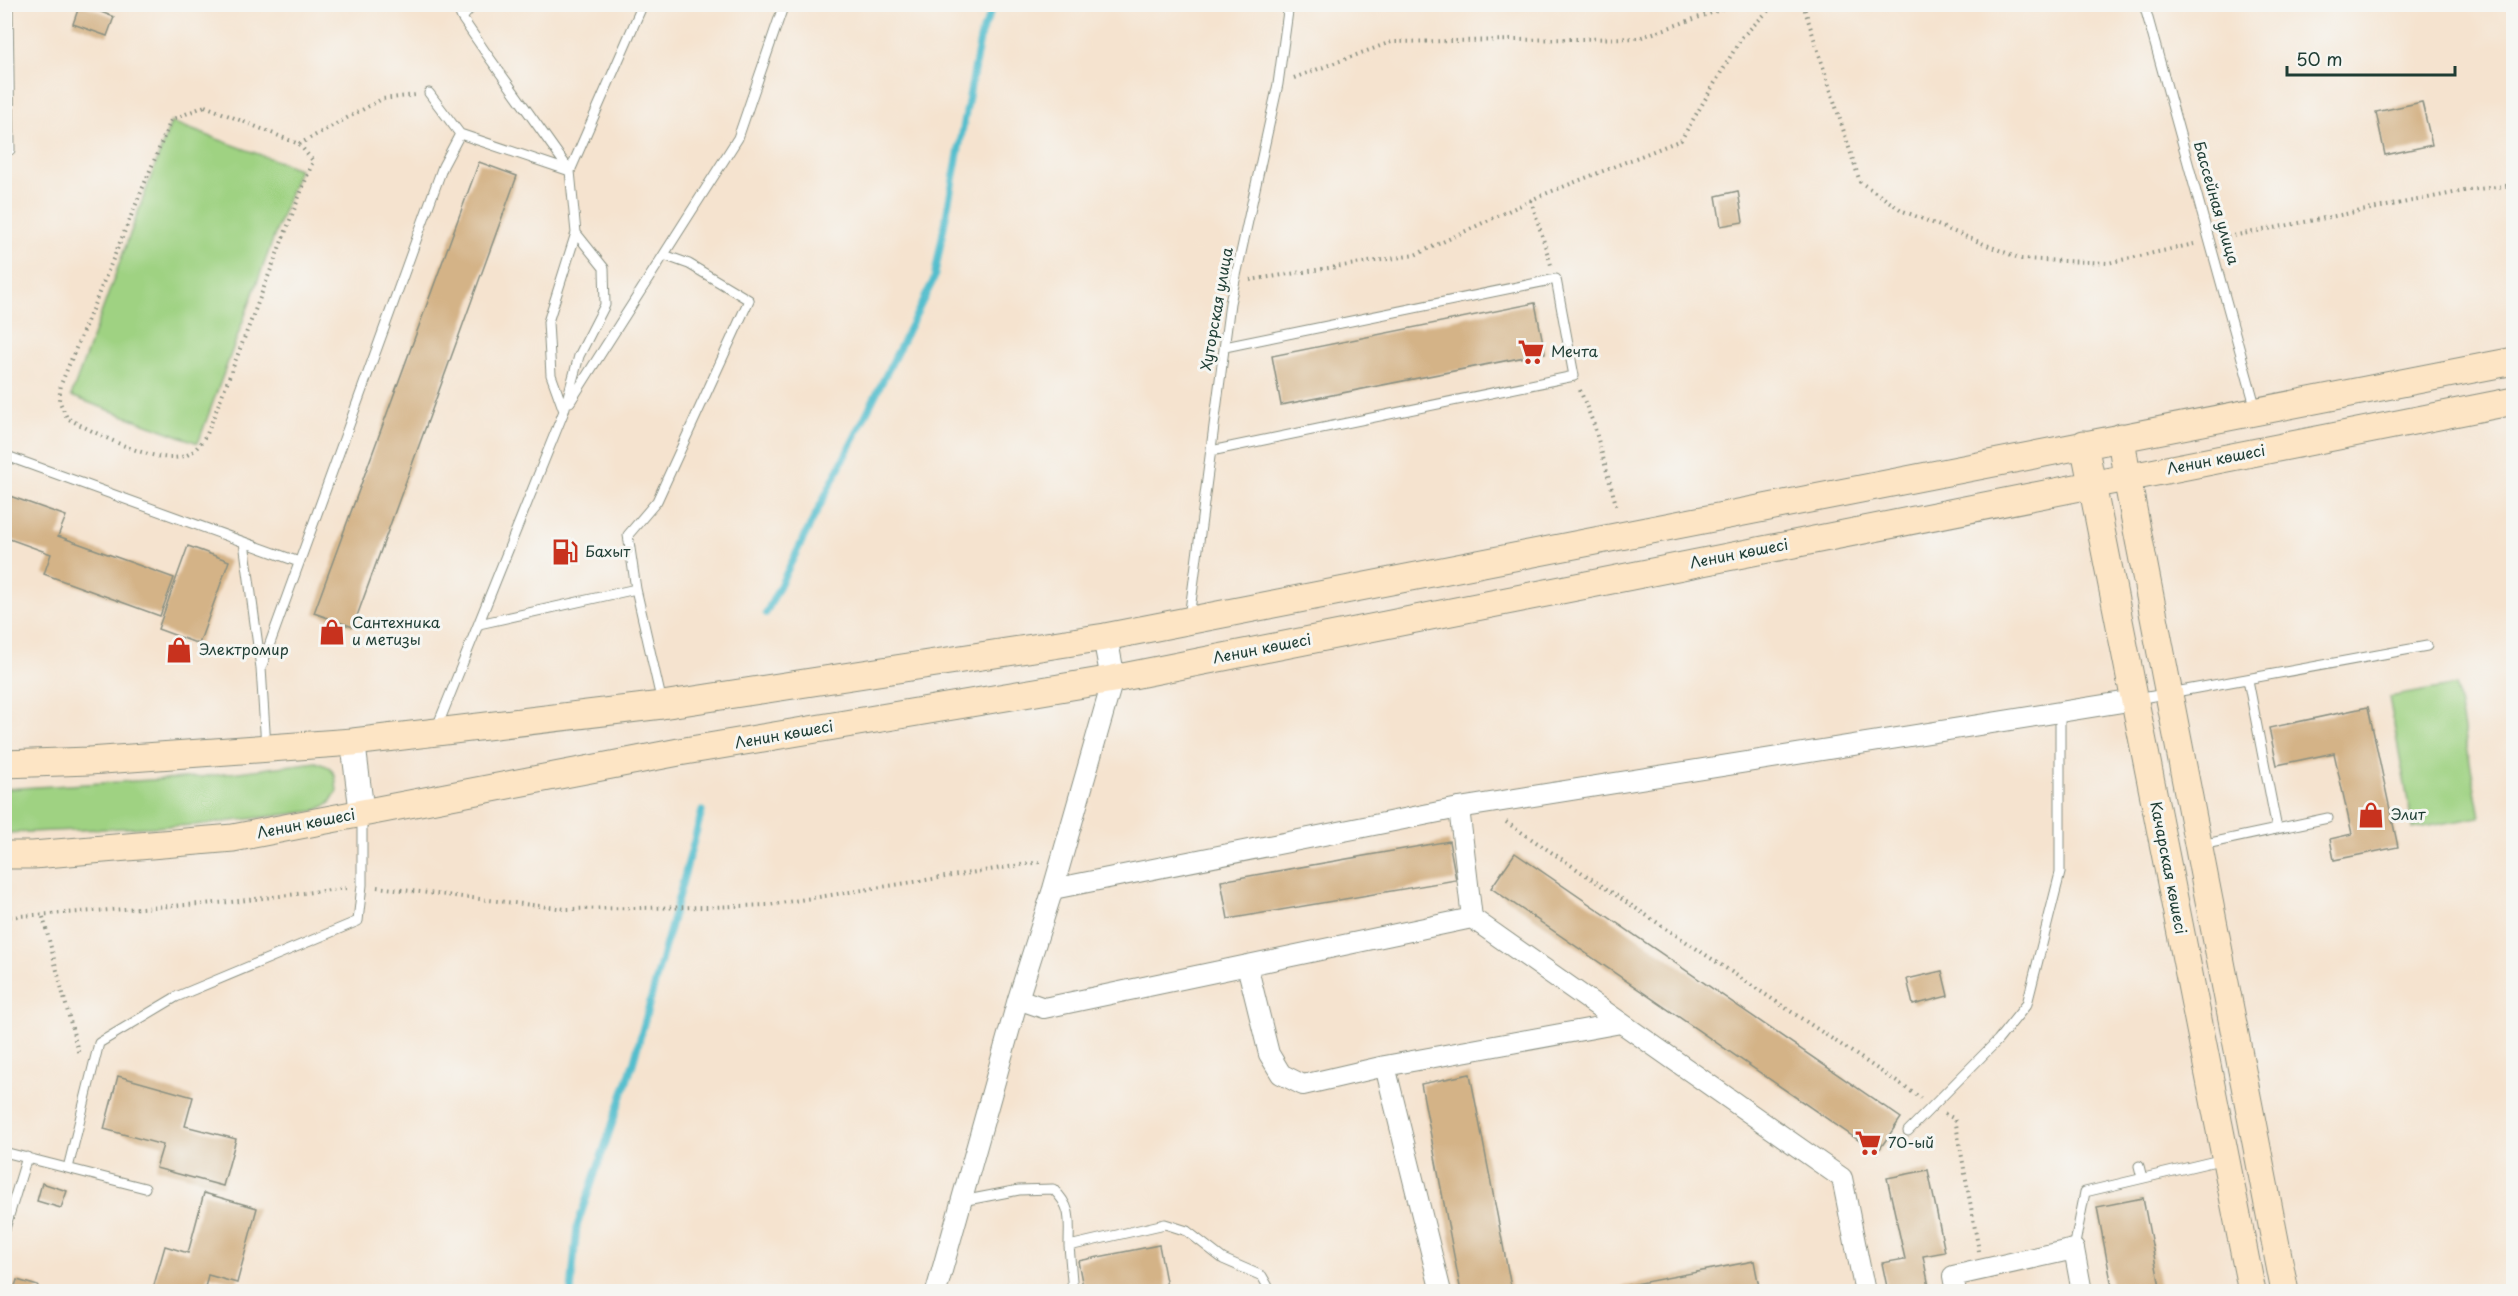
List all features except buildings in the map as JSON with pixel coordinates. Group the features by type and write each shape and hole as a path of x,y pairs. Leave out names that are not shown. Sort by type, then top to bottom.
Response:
{"main road":[{"path":"4,764 89,761 353,742 662,705 1104,637 2514,361"},
{"name":"Ленин көшесі","path":"4,855 33,855 233,838 679,752 1113,679 2514,402"},
{"path":"2121,437 2127,478 2285,1292"},
{"name":"Качарская көшесі","path":"2084,444 2252,1292"}],"street":[{"path":"936,1292 1018,999 1062,859 1113,679 1104,637"},
{"path":"1053,889 1480,804 2135,700"},
{"path":"353,742 362,814"},
{"path":"1459,808 1472,918"},
{"path":"1018,999 1044,1008 1472,918 1842,1178 1865,1292"},
{"path":"1247,965 1269,1054 1281,1074 1303,1085 1385,1066 1621,1023"},
{"path":"1385,1066 1441,1292"},
{"path":"1956,1292 1953,1276 2074,1249 2082,1292"}],"lane":[{"path":"8,4 10,150"},
{"path":"456,4 462,18 570,171"},
{"path":"462,18 474,4"},
{"path":"564,411 551,375 548,322 576,233 570,171 643,4"},
{"path":"564,411 738,138 784,4"},
{"name":"Хуторская улица","path":"1188,620 1235,282 1278,84 1289,4"},
{"name":"Бассейная улица","path":"2144,4 2257,411"},
{"path":"429,93 460,134 570,171"},
{"path":"261,668 443,166 460,134"},
{"path":"435,732 564,411 579,356 605,305 604,268 576,233"},
{"path":"662,705 636,589 628,536 657,501 749,300 689,264 664,255"},
{"path":"1211,451 1574,376 1556,279 1225,347"},
{"path":"4,455 299,562"},
{"path":"244,542 261,668 266,747"},
{"path":"479,624 636,589"},
{"path":"2135,700 2427,646"},
{"path":"2248,680 2277,829"},
{"path":"1908,1131 1998,1040 2027,1004 2060,873 2060,711"},
{"path":"68,1168 99,1043 176,997 358,921 362,885 362,814"},
{"path":"2199,845 2328,818"},
{"path":"4,1152 145,1188"},
{"path":"4,1232 27,1157"},
{"path":"2074,1249 2085,1192 2226,1158"},
{"path":"2139,1166 2142,1178"},
{"path":"962,1201 1019,1190 1053,1189 1065,1201 1069,1219 1073,1292"},
{"path":"1069,1246 1165,1224 1187,1231 1223,1259 1262,1276 1271,1292"}],"path":[{"path":"1278,84 1391,42 1640,38 1737,4"},
{"path":"1235,282 1415,255 1531,200 1681,140 1742,37 1775,4"},
{"path":"1803,4 1860,182 1903,211 2021,259 2108,263 2211,240 2469,190 2514,185"},
{"path":"299,144 382,99 429,93"},
{"path":"205,106 299,144 313,161 207,434 191,454 167,459 122,445 67,418 59,400 62,384 171,120 205,106"},
{"path":"1531,200 1556,279"},
{"path":"1574,376 1594,425 1617,508"},
{"path":"1480,804 1955,1119 1982,1269"},
{"path":"4,917 43,917 231,902 362,885 566,909 768,905 1062,859"},
{"path":"43,917 82,1068 89,1082"}],"green space":[{"path":"171,122 299,169 198,443 71,396"},
{"path":"2456,685 2480,817 2413,829 2389,697"},
{"path":"316,762 329,767 335,775 337,791 329,804 314,811 199,825 5,833 4,789 200,777"}],"waterway":[{"path":"766,613 934,279 981,34 995,4"},
{"path":"571,1292 577,1226 633,1064 702,811"}],"place":[{"name":"Мечта","path":"1531,352"},
{"name":"Бахыт","path":"565,552"},
{"name":"Сантехника и метизы","path":"332,632"},
{"name":"Электромир","path":"179,650"},
{"name":"Элит","path":"2371,815"},
{"name":"70-ый","path":"1868,1143"}]}
